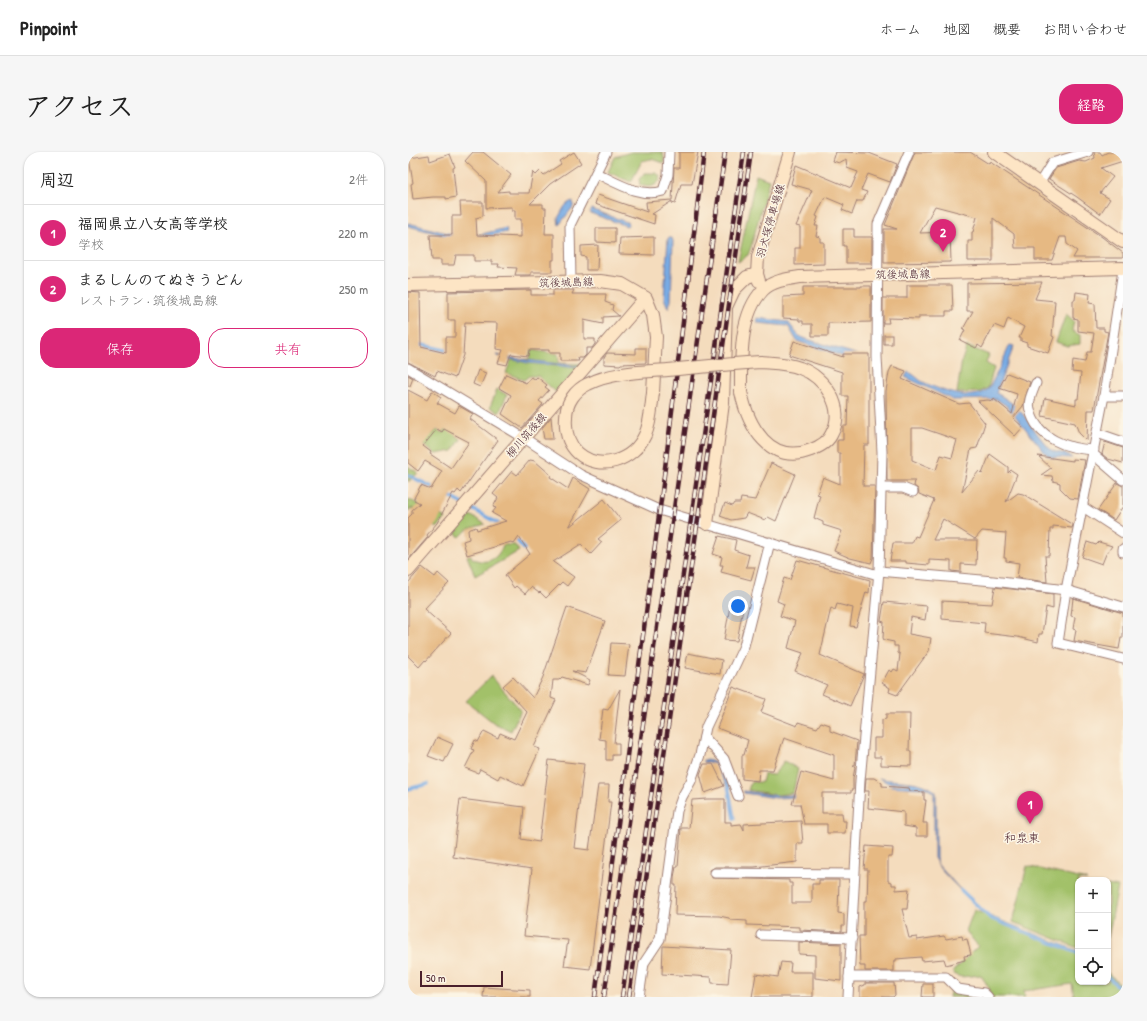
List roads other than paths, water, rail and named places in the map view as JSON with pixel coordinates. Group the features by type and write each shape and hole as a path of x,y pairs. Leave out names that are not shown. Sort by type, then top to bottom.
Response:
{"main road":[{"name":"羽犬塚停車場線","path":"763,290 757,274 758,257 790,152"},
{"path":"994,152 1123,242"},
{"name":"筑後城島線","path":"408,285 600,281 622,284 645,298 653,314 656,338 653,393 650,417 645,435 638,447 627,457 614,462 600,464 587,460 576,451 569,442 565,426 566,410 574,395 587,384 606,377 637,372 762,362 781,363 801,368 823,382 835,403 837,420 832,434 819,447 802,453 782,452 766,443 755,431 745,411 741,392 744,332 751,308 763,290 778,281 800,276 1123,269"},
{"path":"707,524 723,403 726,307 734,290 747,277 757,274"},
{"name":"柳川筑後線","path":"408,571 645,298"}],"street":[{"path":"571,282 570,225 606,152"},
{"path":"596,173 636,190 652,194 663,190 668,175 669,152"},
{"path":"848,997 860,781 878,573 882,488 877,357 878,224 909,152"},
{"path":"1042,179 1052,163 1088,152"},
{"path":"1123,269 1104,396 1066,590 1058,643 1123,659"},
{"path":"408,368 524,438 588,479 638,502 707,524 878,573 993,580 1066,590 1123,607"},
{"path":"1036,383 1029,410 1036,423 1052,441 1077,450 1093,452 1123,480"},
{"path":"1104,396 1123,396"},
{"path":"1097,433 1123,442"},
{"path":"882,488 903,488 913,492"},
{"path":"1083,507 1123,532"},
{"path":"639,997 644,963 660,939 677,811 682,797 691,781 706,727 726,688 744,646 770,542"},
{"path":"704,737 724,759 738,796"},
{"path":"715,873 854,874"},
{"path":"761,935 852,938"},
{"path":"849,977 946,977 958,989 984,992 988,997"}],"water":[{"path":"573,201 573,207 559,225 558,218 566,205"},
{"path":"591,209 629,223 627,226 590,213"},
{"path":"408,223 467,238 506,228 507,232 467,241 408,226"},
{"path":"668,238 672,238 673,241 671,301 668,308 664,298"},
{"path":"757,318 788,322 798,335 803,338 859,355 859,362 797,341 788,326 759,323 757,322"},
{"path":"1010,345 1014,346 996,393 1014,405 1052,451 1068,455 1072,458 1051,457 1047,455 1007,406 996,399 953,400 905,377 908,372 923,382 956,394 973,395 981,393 990,387"},
{"path":"497,355 578,366 578,368 528,363"},
{"path":"703,760 714,762 721,768 730,787 729,791 716,765 713,763 703,762"},
{"path":"879,778 886,779 909,782 888,783"},
{"path":"909,782 916,783 936,792 936,858 938,865 934,858 934,793 927,788 893,787 875,797 873,795 892,785 910,784"},
{"path":"743,791 778,796 795,795 796,797 776,798 744,793"},
{"path":"938,865 968,898 941,870"}],"waterway":[{"path":"408,342 450,351"},
{"path":"408,475 436,489"},
{"path":"447,495 501,525"},
{"path":"514,537 524,549"},
{"path":"408,789 428,784"},
{"path":"728,785 734,819"},
{"path":"961,890 990,918 1075,952"},
{"path":"1111,980 1123,991"}],"railway":[{"path":"595,997 661,500 704,152"},
{"path":"604,997 725,152"},
{"path":"622,997 744,152"},
{"path":"629,997 751,152"}],"place":[{"name":"まるしんのてぬきうどん","path":"943,252"},
{"name":"福岡県立八女高等学校","path":"1030,824"}],"district":[{"name":"和泉東","path":"1022,838"}]}
